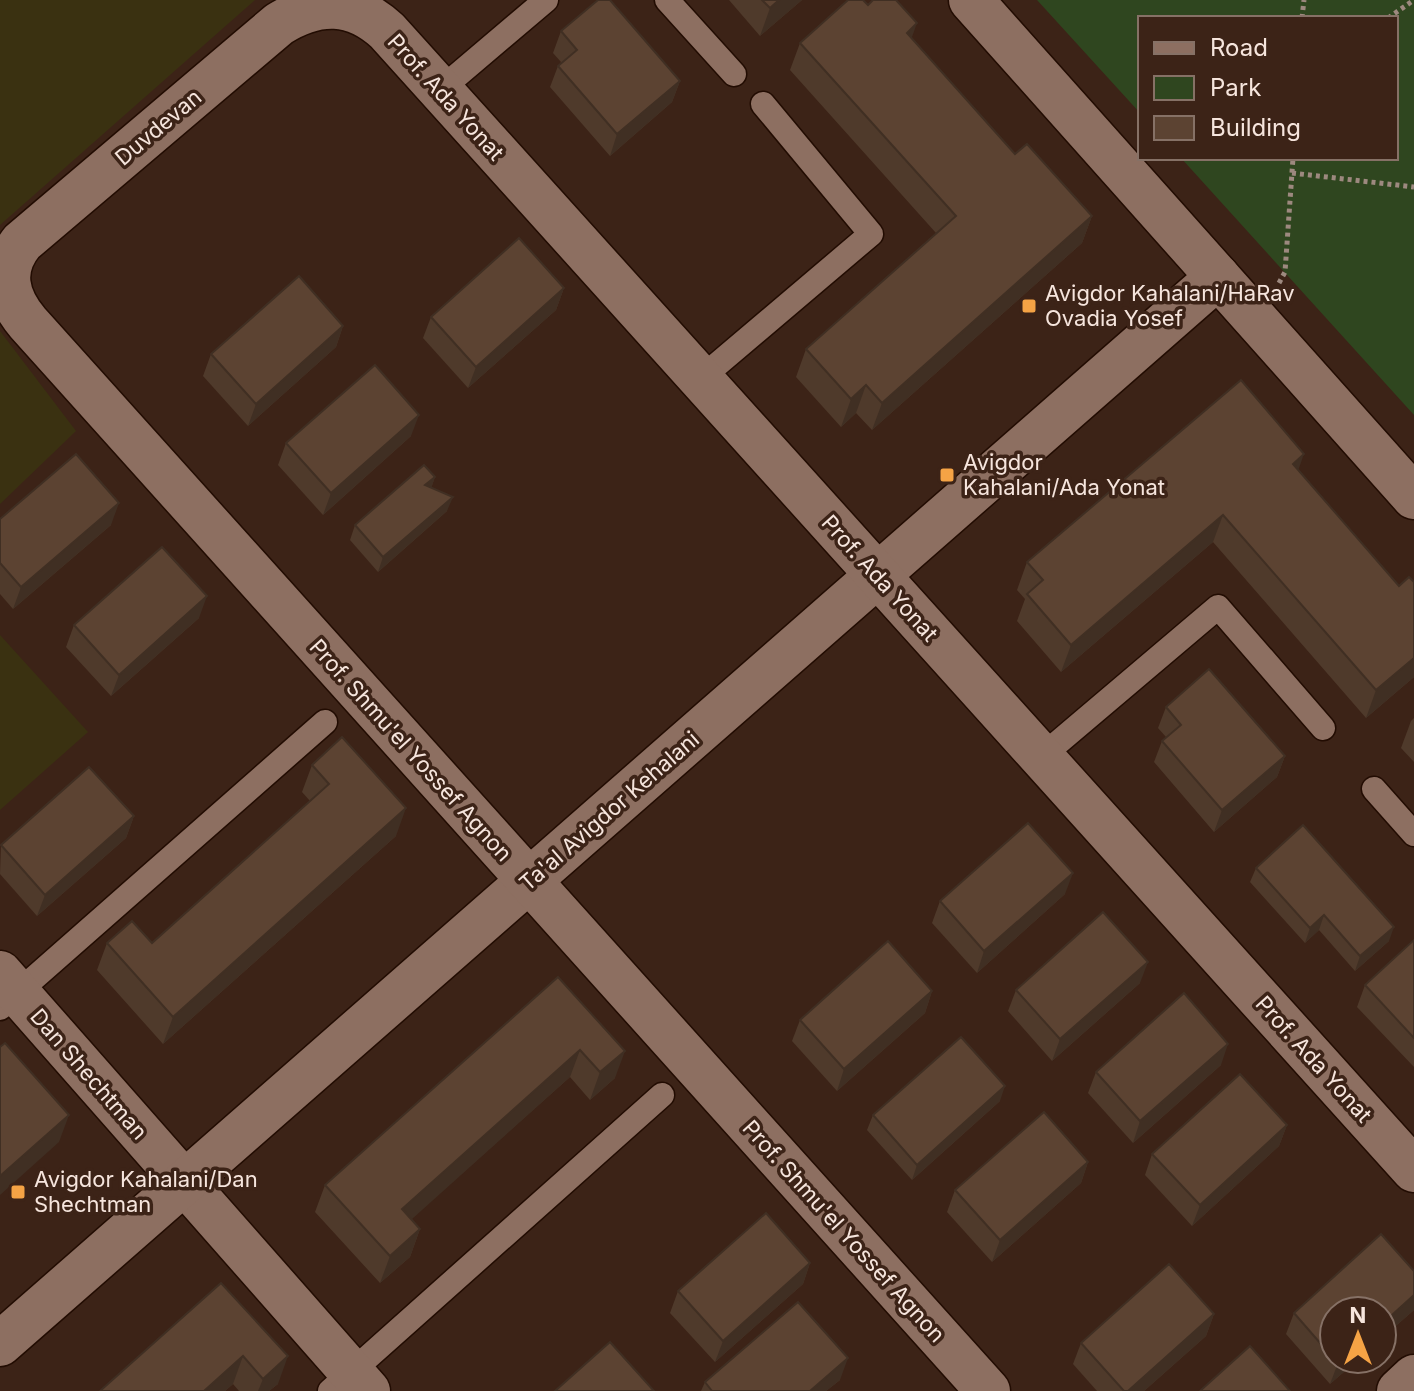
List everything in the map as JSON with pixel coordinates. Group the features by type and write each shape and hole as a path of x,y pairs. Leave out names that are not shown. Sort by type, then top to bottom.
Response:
{"street":[{"path":"971,0 1414,497"},
{"name":"Prof. Ada Yonat","path":"334,3 356,8 377,22 440,90 1414,1170"},
{"name":"Duvdevan","path":"6,279 9,261 22,242 256,44 302,9 334,3"},
{"name":"Ta'al Avigdor Kehalani","path":"0,1344 1218,277"},
{"name":"Prof. Shmu'el Yossef Agnon","path":"6,279 10,297 28,323 988,1391"},
{"name":"Dan Shechtman","path":"6,991 184,1183 350,1385"},
{"path":"1399,1391 1414,1377"}],"lane":[{"path":"440,90 546,0"},
{"path":"667,0 734,74"},
{"path":"700,379 871,234 763,104"},
{"path":"1041,757 1218,607 1323,728"},
{"path":"6,991 325,722"},
{"path":"1374,789 1414,834"},
{"path":"350,1385 662,1095"}],"path":[{"path":"1391,16 1414,0"},
{"path":"1259,323 1285,272 1293,160"},
{"path":"1292,173 1414,187"}],"green space":[{"path":"1037,0 1414,0 1414,415 1183,160 1398,160 1398,16 1138,16 1138,111"}],"sand":[{"path":"0,0 255,0 0,225"},
{"path":"0,331 76,431 0,504"},
{"path":"0,635 88,732 0,810"}],"building":[{"path":"598,0 610,0 680,81 617,134 558,66 577,50 561,31"},
{"path":"762,0 779,0 770,8"},
{"path":"848,0 863,0 868,5 873,0 896,0 917,23 907,33 1015,154 1027,144 1092,216 882,403 866,385 851,399 806,349 956,216 800,43"},
{"path":"519,238 564,288 476,367 431,317"},
{"path":"299,276 343,326 256,404 211,354"},
{"path":"375,365 419,415 331,493 286,443"},
{"path":"1241,380 1304,454 1293,464 1399,586 1409,577 1414,582 1414,658 1376,690 1223,515 1071,645 1027,594 1043,580 1027,562"},
{"path":"76,454 119,503 21,587 0,563 0,519"},
{"path":"424,465 435,477 425,485 453,497 383,557 355,525"},
{"path":"162,547 207,596 119,675 74,625"},
{"path":"1209,669 1285,756 1222,810 1162,741 1181,725 1166,707"},
{"path":"342,737 406,808 173,1017 107,943 132,921 152,943 329,784 312,765"},
{"path":"89,767 134,816 45,895 1,845"},
{"path":"1028,823 1073,873 984,951 940,901"},
{"path":"1303,825 1394,927 1360,956 1324,915 1310,928 1256,868"},
{"path":"1103,912 1148,962 1060,1039 1016,990"},
{"path":"1414,940 1414,1038 1365,985"},
{"path":"888,941 932,991 844,1069 800,1020"},
{"path":"558,977 625,1051 600,1072 580,1050 402,1209 420,1229 390,1256 325,1185"},
{"path":"1184,993 1228,1044 1140,1121 1096,1072"},
{"path":"961,1037 1005,1086 917,1165 873,1115"},
{"path":"5,1043 69,1115 0,1176 0,1047"},
{"path":"1240,1074 1287,1125 1200,1205 1152,1154"},
{"path":"1044,1112 1088,1162 1000,1240 955,1190"},
{"path":"766,1213 810,1263 723,1341 678,1291"},
{"path":"1381,1234 1414,1271 1414,1295 1398,1310 1398,1295 1318,1295 1318,1341 1294,1313"},
{"path":"1169,1264 1214,1314 1128,1391 1124,1391 1081,1343"},
{"path":"221,1283 288,1356 263,1379 243,1356 204,1391 100,1391"},
{"path":"798,1302 848,1358 810,1391 712,1391 705,1382"},
{"path":"610,1342 654,1391 555,1391"},
{"path":"1250,1346 1290,1391 1200,1391"}],"place":[{"name":"Avigdor Kahalani/HaRav Ovadia Yosef","path":"1029,306"},
{"name":"Avigdor Kahalani/Ada Yonat","path":"947,475"},
{"name":"Avigdor Kahalani/Dan Shechtman","path":"18,1192"}]}
